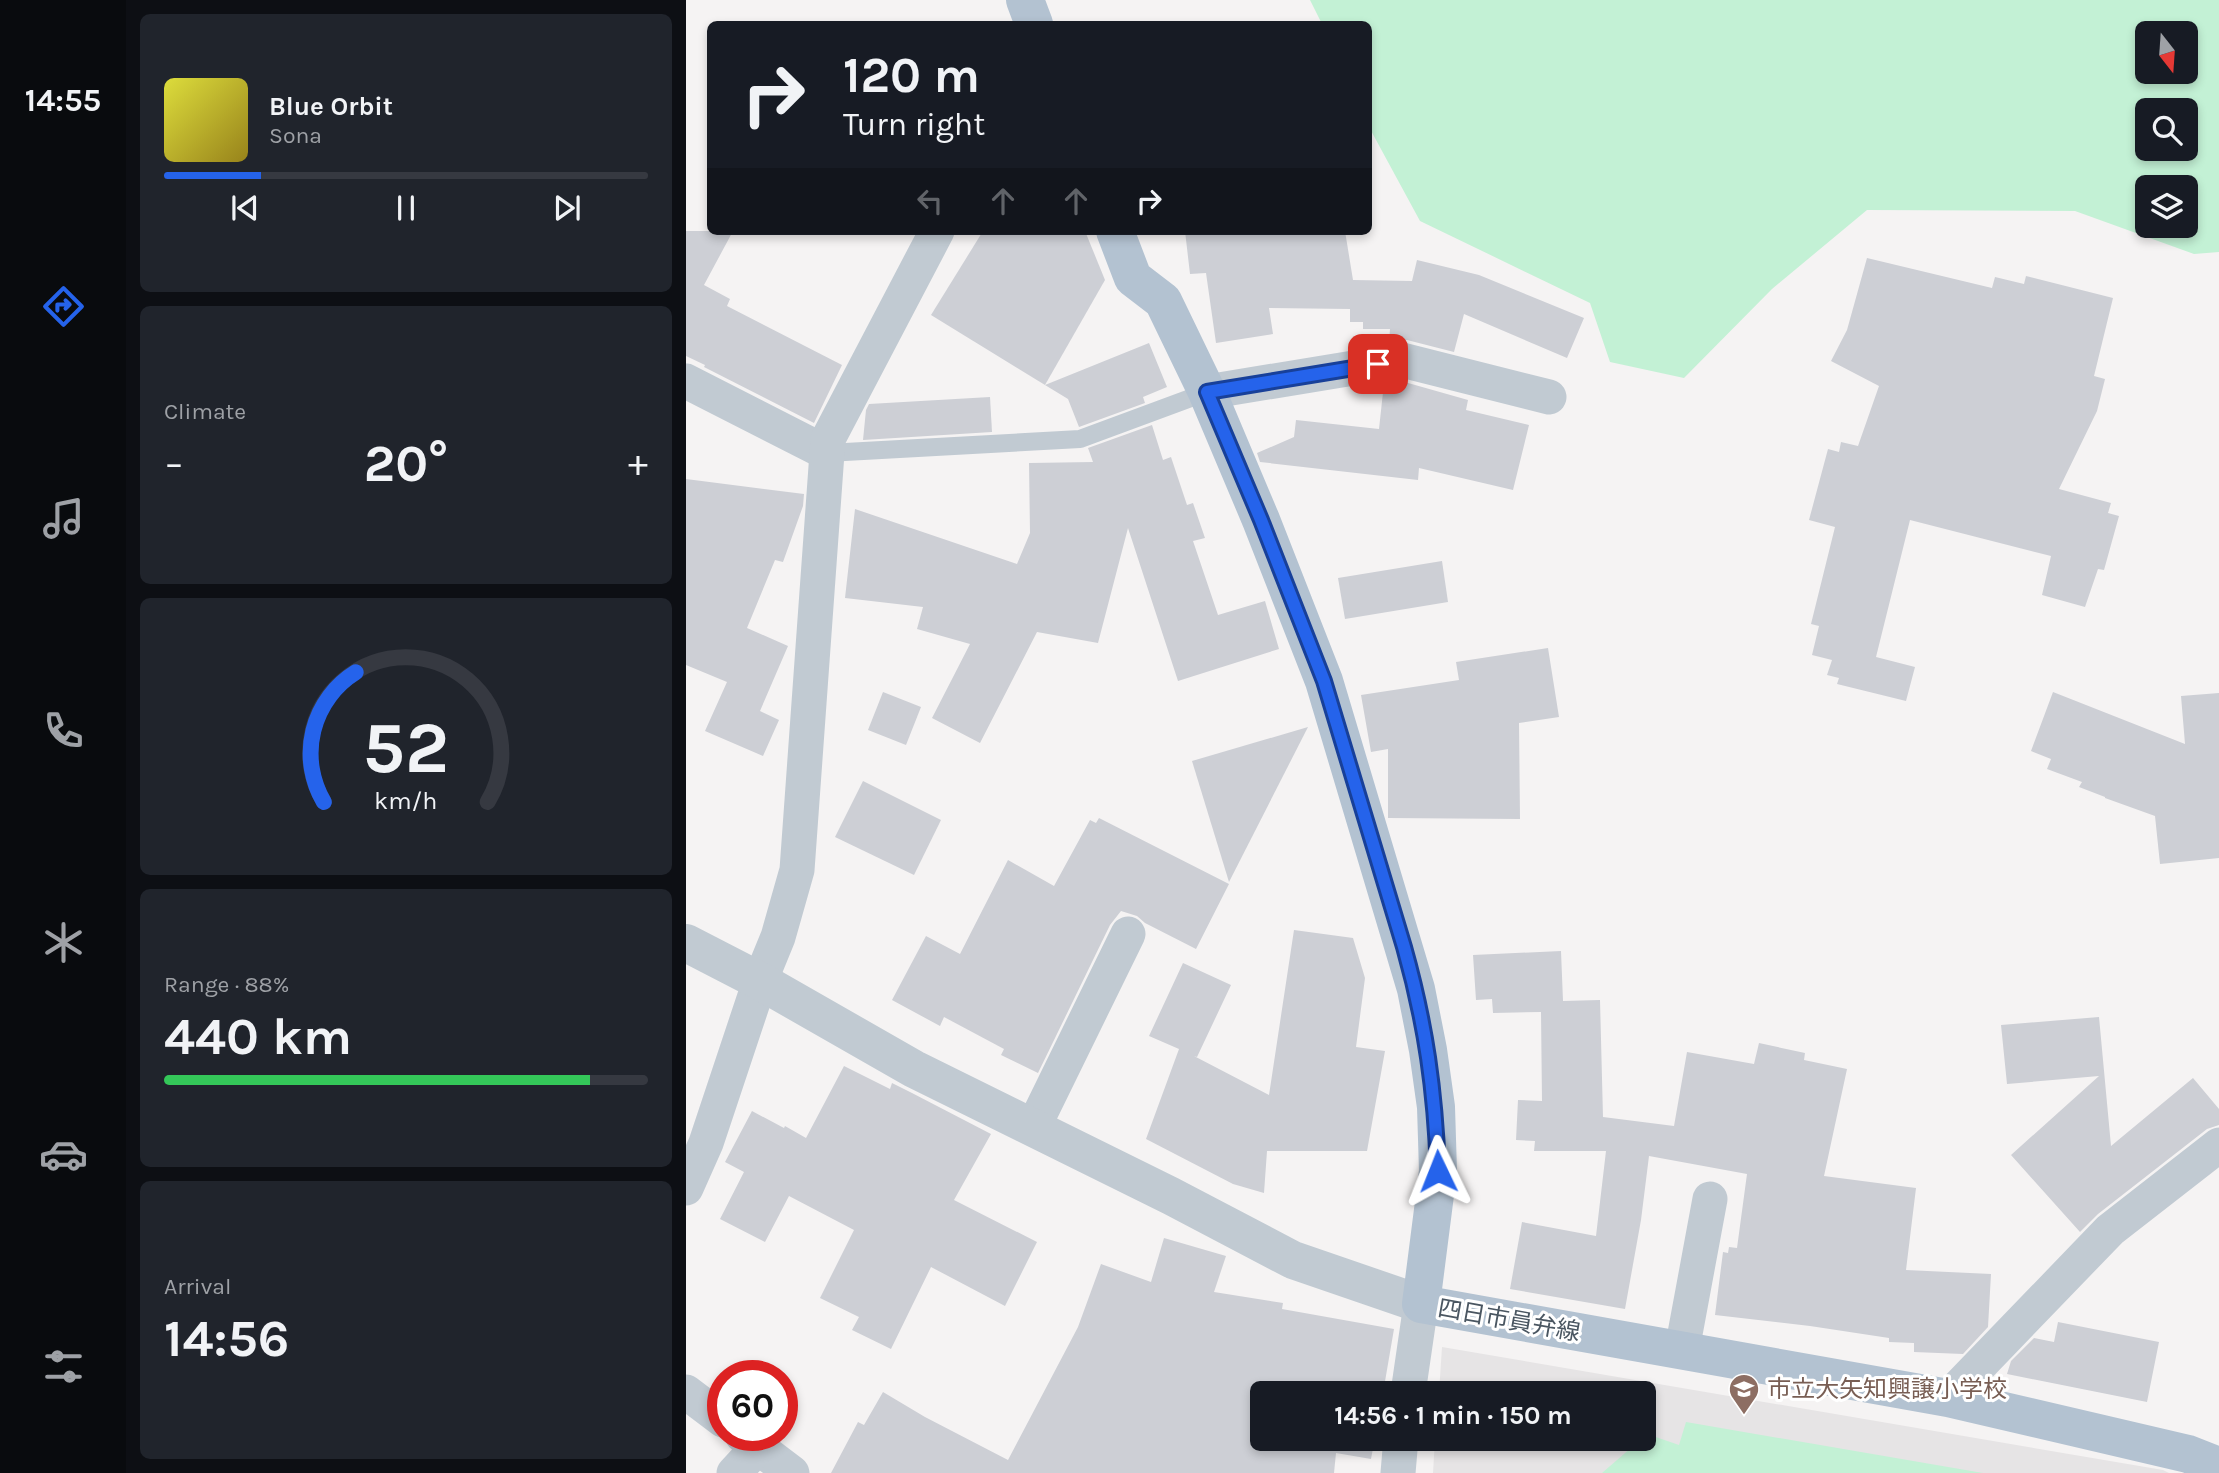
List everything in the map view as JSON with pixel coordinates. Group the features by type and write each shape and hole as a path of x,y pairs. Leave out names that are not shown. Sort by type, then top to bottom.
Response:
{"main road":[{"path":"1026,0 1033,21"},
{"name":"四日市員弁線","path":"1117,235 1133,278 1163,301 1207,392 1261,520 1324,681 1416,989 1436,1107 1438,1171 1421,1304 1948,1398 2188,1454 2219,1466"}],"street":[{"path":"686,1188 706,1143 778,937 797,870 828,439 935,235"},
{"path":"1207,392 1402,360 1549,397"},
{"path":"686,381 827,453"},
{"path":"1034,1128 1128,934"},
{"path":"686,943 761,981 914,1069 1293,1260 1421,1304 1410,1381"},
{"path":"1948,1398 2110,1230 2219,1145"},
{"path":"1682,1350 1710,1199"},
{"path":"686,1392 707,1408"},
{"path":"734,1473 745,1451"},
{"path":"763,1451 792,1473"},
{"path":"1398,1473 1400,1451"}],"lane":[{"path":"827,453 1080,439 1207,392"}],"shaded area":[{"name":"市立大矢知興譲小学校","path":"1442,1347 1641,1381 1440,1381"},
{"name":"市立大矢知興譲小学校","path":"1656,1384 2169,1473 1433,1473 1434,1451 1656,1451"}],"green space":[{"path":"1310,0 2219,0 2219,252 2194,254 2150,238 2198,238 2198,175 2135,175 2135,233 2075,211 1867,210 1772,289 1684,378 1610,362 1590,303 1420,221 1372,133 1372,21 1320,21"},
{"path":"1686,1422 1983,1473 1602,1473 1627,1451 1656,1451 1656,1437 1679,1445"}],"building":[{"path":"686,231 707,231 707,235 731,235 704,285 730,299 727,306 842,365 814,423 686,356"},
{"path":"981,235 1087,235 1105,280 1045,385 931,315"},
{"path":"1185,235 1346,235 1353,280 1412,281 1417,260 1479,275 1584,318 1567,358 1464,314 1454,352 1407,340 1389,342 1390,329 1363,329 1363,322 1350,322 1350,309 1269,308 1273,334 1216,343 1206,273 1190,274"},
{"path":"1867,258 1992,288 1995,277 2024,284 2026,276 2113,298 2094,376 2105,379 2097,411 2059,489 2111,503 2108,513 2119,516 2104,570 2098,569 2085,607 2042,595 2051,556 1910,520 1876,657 1915,667 1906,701 1837,684 1839,678 1827,675 1832,660 1812,655 1819,626 1811,624 1835,527 1809,520 1828,449 1839,452 1841,442 1858,446 1879,386 1831,361 1847,330"},
{"path":"1149,343 1167,387 1143,397 1145,403 1079,427 1068,399 1045,385"},
{"path":"1401,381 1468,400 1466,410 1529,425 1513,490 1419,468 1418,480 1260,462 1257,453 1294,437 1296,420 1379,429 1384,383"},
{"path":"990,397 992,432 863,440 869,404"},
{"path":"1152,425 1163,460 1171,457 1187,505 1193,503 1205,538 1193,541 1218,615 1265,601 1279,649 1178,681 1128,528 1098,643 1037,632 980,743 932,718 970,644 917,629 923,607 845,598 855,509 1017,564 1030,533 1029,463 1093,462 1088,448"},
{"path":"686,479 804,494 803,506 783,562 775,560 747,628 788,646 760,711 779,720 763,756 705,731 727,682 686,665"},
{"path":"1442,561 1448,602 1345,619 1338,578"},
{"path":"1548,648 1559,717 1519,723 1520,819 1388,818 1388,749 1371,752 1361,695 1459,680 1456,662"},
{"path":"883,692 921,707 906,745 868,730"},
{"path":"2053,692 2185,744 2181,696 2219,693 2219,858 2160,864 2155,816 2079,787 2082,782 2047,769 2051,759 2031,751"},
{"path":"1308,727 1229,882 1192,761"},
{"path":"863,781 941,820 914,875 835,837"},
{"path":"1099,818 1229,884 1196,949 1145,923 1137,916 1121,911 1110,925 1038,1073 1001,1055 1004,1049 944,1017 940,1026 892,1000 926,936 960,954 1008,860 1054,886 1090,820 1096,823"},
{"path":"1294,930 1353,938 1365,978 1356,1047 1385,1051 1367,1151 1267,1151 1264,1193 1233,1184 1146,1139 1179,1049 1149,1036 1183,963 1231,985 1197,1057 1194,1056 1269,1095"},
{"path":"1561,951 1563,1001 1600,1000 1603,1117 1674,1126 1687,1052 1754,1064 1759,1043 1805,1053 1804,1060 1847,1069 1824,1176 1916,1188 1906,1270 1991,1274 1988,1327 1963,1354 1914,1352 1914,1343 1889,1342 1889,1338 1715,1315 1723,1252 1728,1253 1729,1247 1737,1248 1747,1174 1649,1156 1625,1309 1510,1289 1522,1222 1596,1236 1606,1151 1534,1151 1535,1141 1516,1140 1518,1100 1542,1101 1541,1012 1493,1013 1492,999 1476,1000 1473,955"},
{"path":"2099,1017 2111,1146 2193,1078 2219,1109 2219,1125 2207,1129 2098,1214 2080,1232 2011,1155 2099,1076 2007,1084 2001,1025"},
{"path":"844,1066 890,1089 892,1083 991,1134 954,1200 1037,1242 1005,1306 931,1267 891,1349 852,1330 859,1317 820,1298 854,1230 789,1196 765,1242 720,1219 744,1172 725,1162 752,1111 806,1138"},
{"path":"1164,1238 1226,1256 1214,1292 1283,1303 1282,1309 1394,1329 1385,1381 1250,1381 1250,1451 1373,1451 1371,1459 1336,1453 1334,1473 831,1473 858,1422 864,1425 883,1392 1008,1460 1078,1327 1101,1264 1151,1282"},
{"path":"2058,1322 2159,1342 2147,1402 2007,1374 2011,1361 2034,1338 2054,1342"}],"place":[{"name":"市立大矢知興譲小学校","path":"1744,1416"}],"route":[{"path":"1378,364 1207,392 1324,681 1404,947 1416,989 1428,1050 1436,1107 1438,1171"}]}
